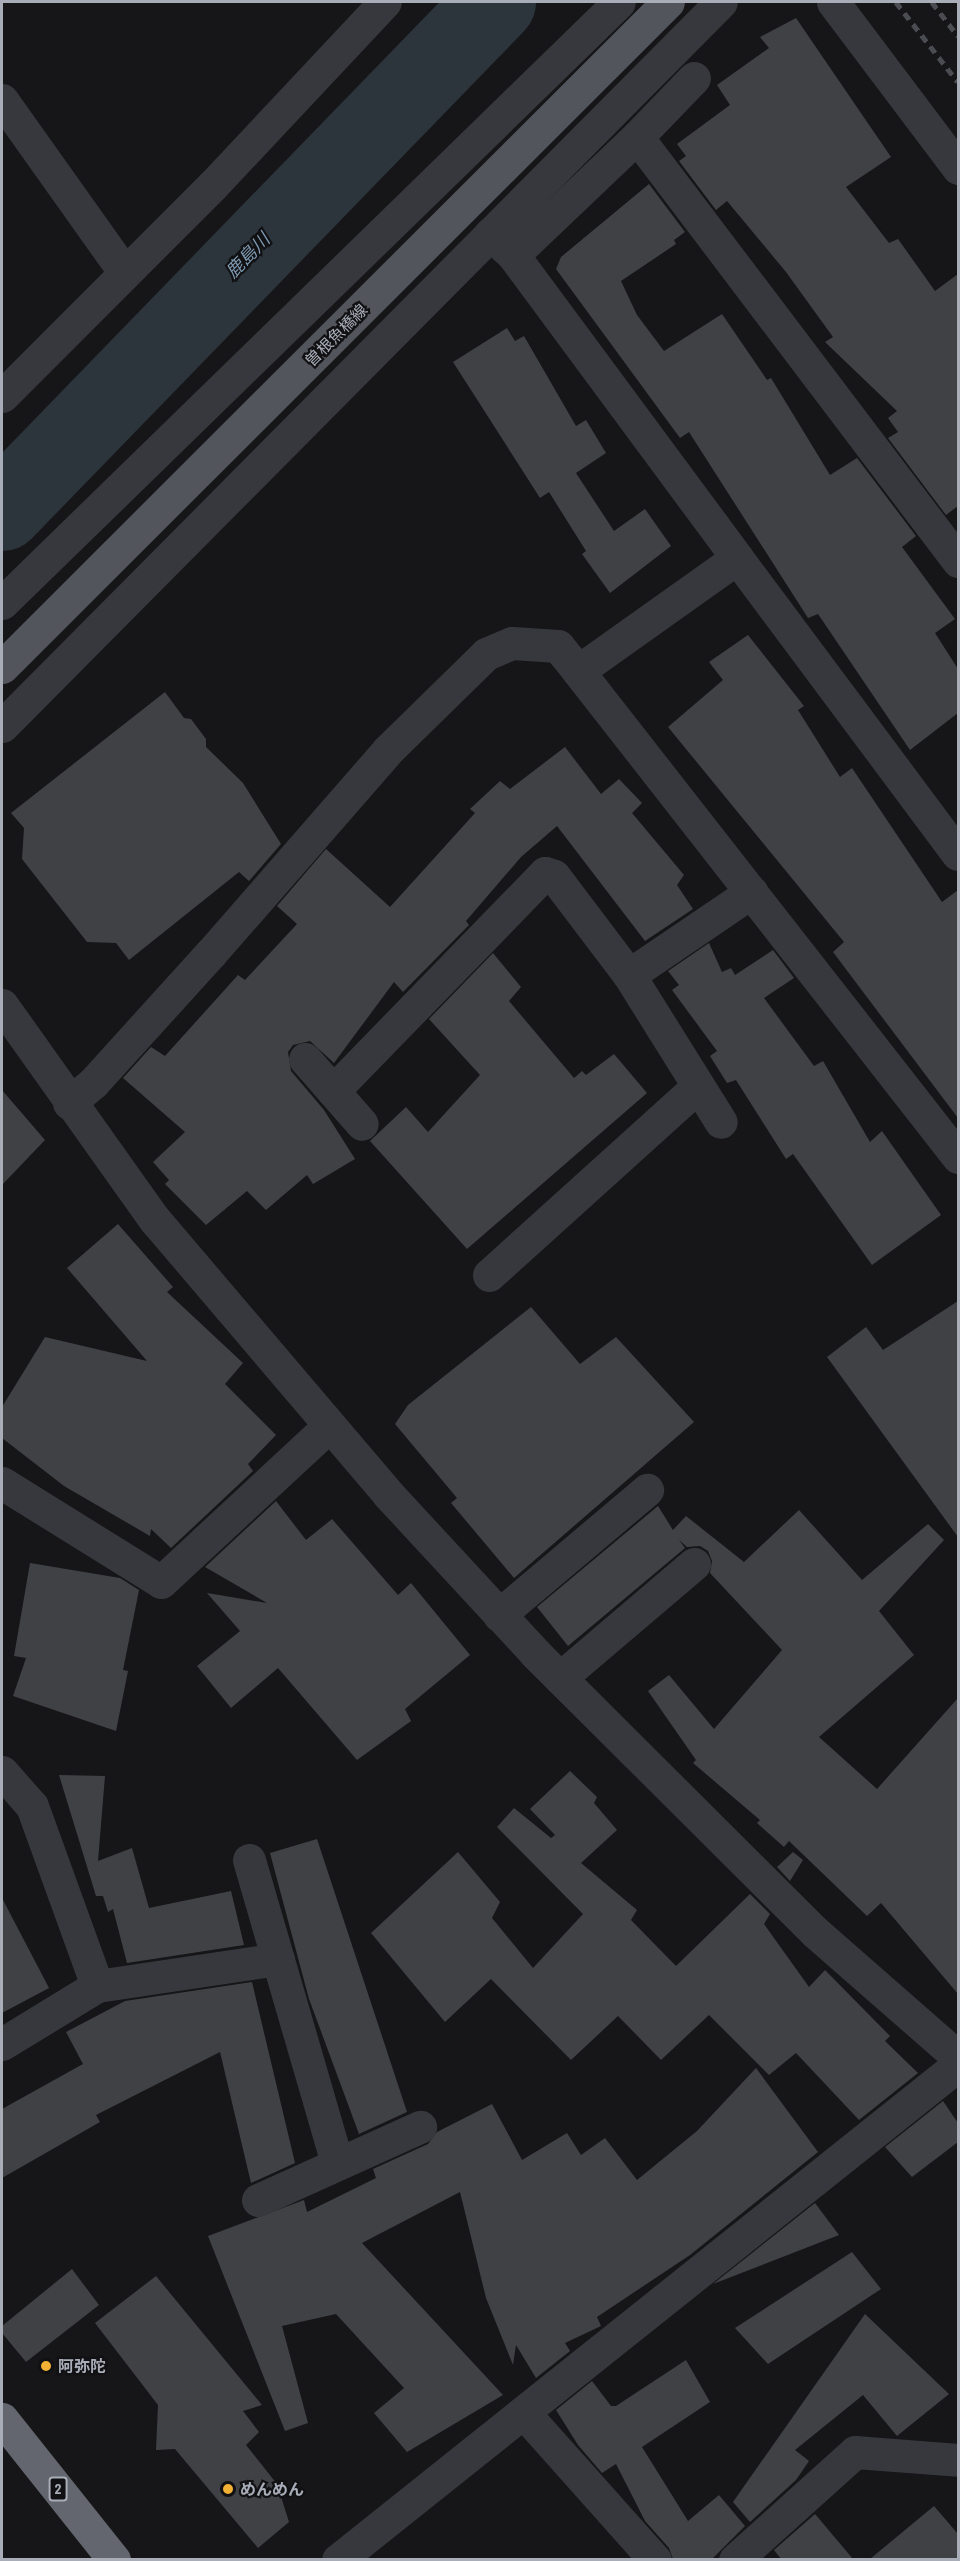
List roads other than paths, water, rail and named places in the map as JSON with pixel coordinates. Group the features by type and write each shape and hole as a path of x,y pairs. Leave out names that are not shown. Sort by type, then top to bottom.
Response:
{"highway":[{"name":"2","path":"2,2419 114,2559"}],"main road":[{"name":"曽根魚橋線","path":"2,667 155,517 668,2"}],"street":[{"path":"2,396 125,273 386,2"},
{"path":"2,603 619,2"},
{"path":"2,726 501,244 721,2"},
{"path":"833,2 958,168"},
{"path":"501,244 638,137 694,78"},
{"path":"2,100 125,273"},
{"path":"638,137 958,561"},
{"path":"501,244 956,845"},
{"path":"578,671 737,558"},
{"path":"69,1103 93,1083 211,953 387,751 486,654 512,643 558,646 958,1157"},
{"path":"333,1091 545,873 554,876 629,975 721,1122"},
{"path":"629,975 751,892"},
{"path":"2,1005 69,1103 155,1220 330,1426 499,1615 814,1932 958,2057"},
{"path":"305,1059 362,1125"},
{"path":"489,1275 698,1086"},
{"path":"2,1483 160,1582 330,1426"},
{"path":"499,1615 647,1490"},
{"path":"560,1678 694,1564"},
{"path":"2,1772 32,1806 97,1986"},
{"path":"249,1860 337,2163"},
{"path":"2,2044 97,1986 278,1959"},
{"path":"338,2559 958,2065"},
{"path":"258,2200 420,2127"},
{"path":"524,2413 655,2559"},
{"path":"735,2559 855,2452 958,2460"}],"waterway":[{"name":"鹿島川","path":"2,510 495,2"}],"railway":[{"path":"896,2 958,82"},
{"path":"932,2 958,36"}],"place":[{"name":"阿弥陀","path":"46,2366"},
{"name":"めんめん","path":"228,2489"}]}
